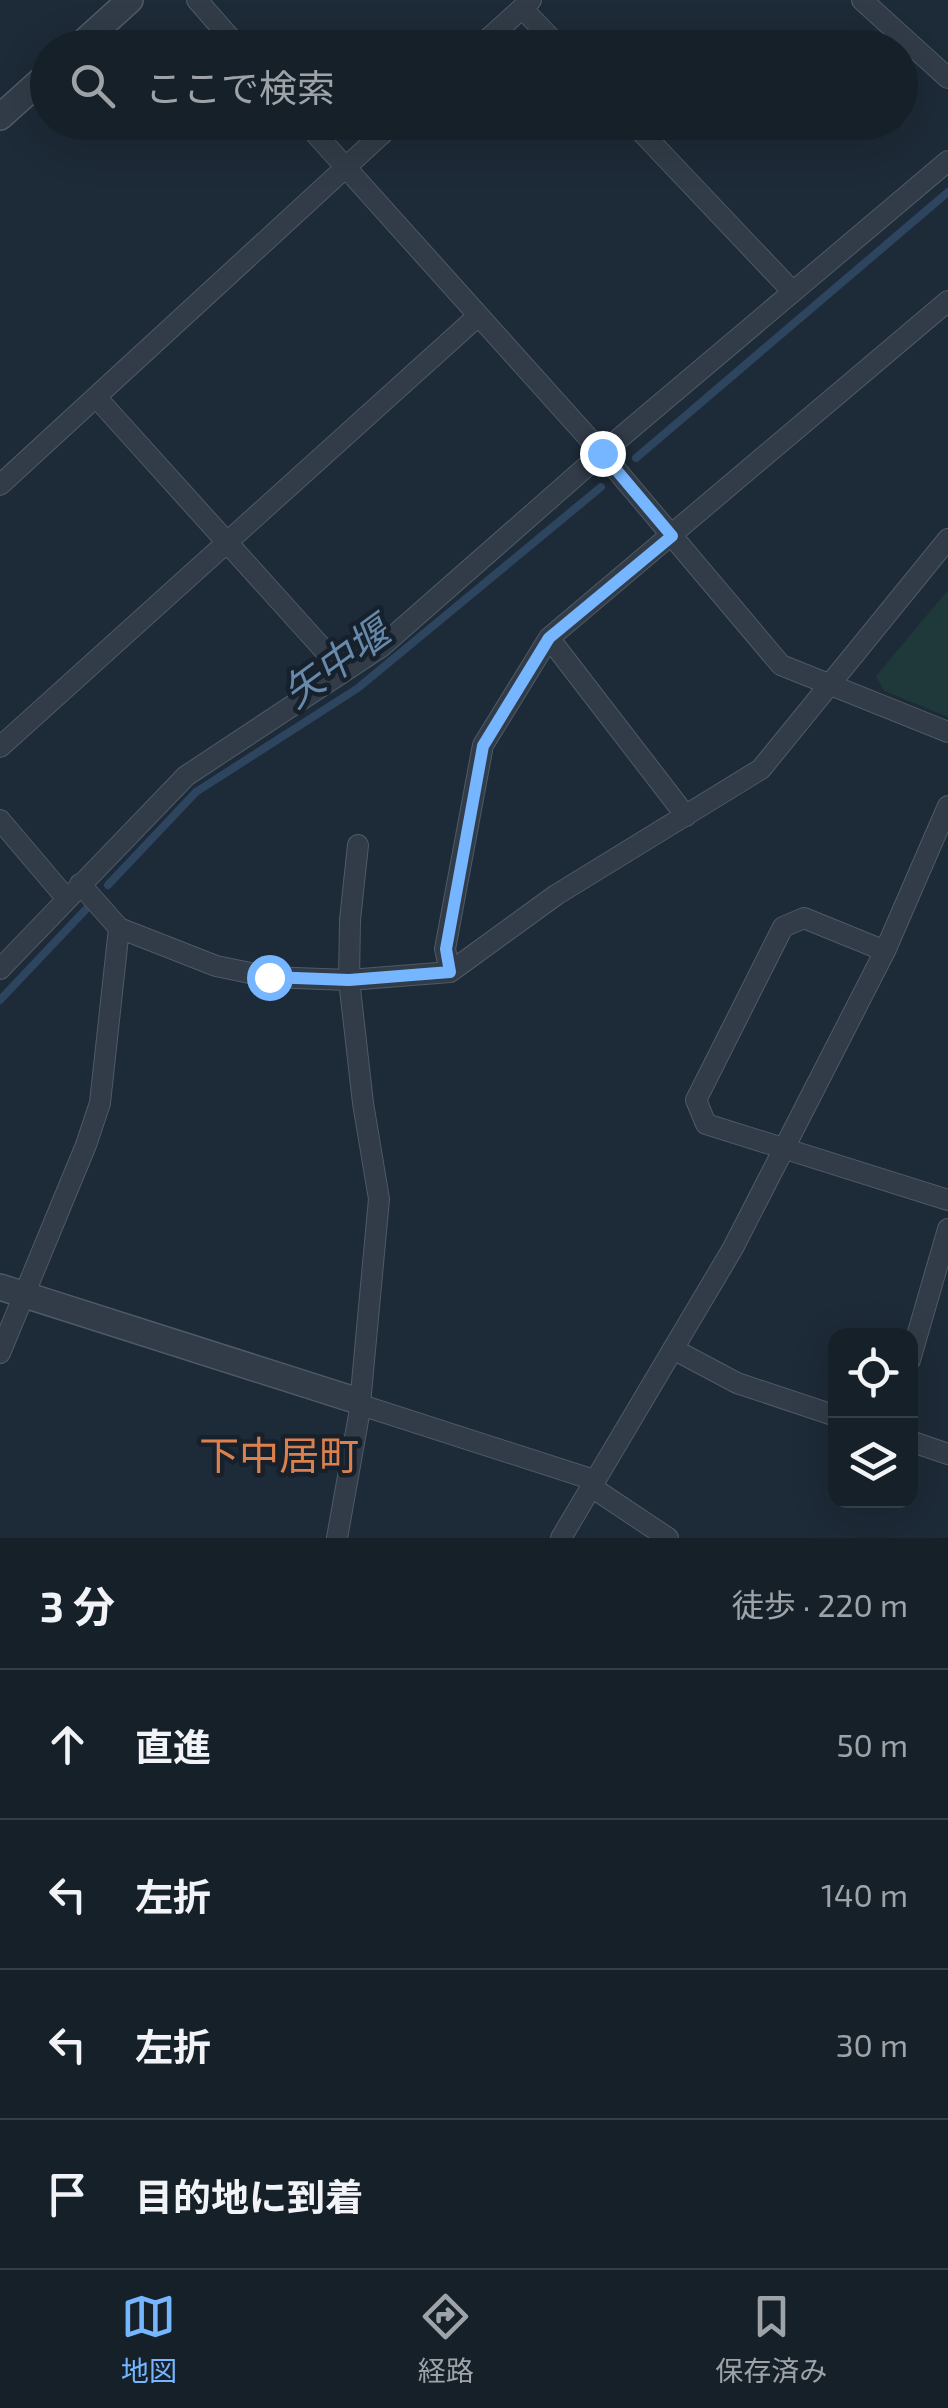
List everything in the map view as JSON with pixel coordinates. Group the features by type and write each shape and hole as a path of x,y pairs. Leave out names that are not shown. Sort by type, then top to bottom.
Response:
{"street":[{"path":"97,30 130,0"},
{"path":"197,0 223,30"},
{"path":"862,0 895,30"},
{"path":"498,30 526,4 546,30"},
{"path":"918,51 948,78"},
{"path":"0,116 30,90"},
{"path":"320,140 602,453 781,665 948,732"},
{"path":"0,485 375,140"},
{"path":"649,140 793,292"},
{"path":"0,968 186,776 381,647 602,453 948,161"},
{"path":"450,972 446,949 483,746 549,638 948,301"},
{"path":"0,747 478,316"},
{"path":"96,397 343,671"},
{"path":"0,820 74,892 119,928 216,966 269,977 349,980 450,972 556,895 761,769 947,541"},
{"path":"549,638 686,816"},
{"path":"562,1538 732,1248 785,1148 885,951 948,806"},
{"path":"337,1538 359,1415 380,1199 363,1103 349,980 358,845"},
{"path":"885,951 804,918 782,927 696,1100 706,1124 948,1200"},
{"path":"0,1353 12,1292 86,1145 100,1104 119,928"},
{"path":"918,1332 948,1229"},
{"path":"12,1292 358,1402 592,1483 668,1538"},
{"path":"673,1348 738,1383 828,1413"},
{"path":"918,1444 948,1454"}],"green space":[{"path":"948,590 948,717 884,691 876,676"}],"waterway":[{"name":"矢中堰","path":"636,458 948,192"},
{"name":"矢中堰","path":"108,885 196,792 358,688 601,487"},
{"name":"矢中堰","path":"0,1000 89,906"}],"district":[{"name":"下中居町","path":"279,1454"}],"route":[{"path":"269,977 349,980 450,972 446,949 483,746 549,638 672,536 602,453"}]}
